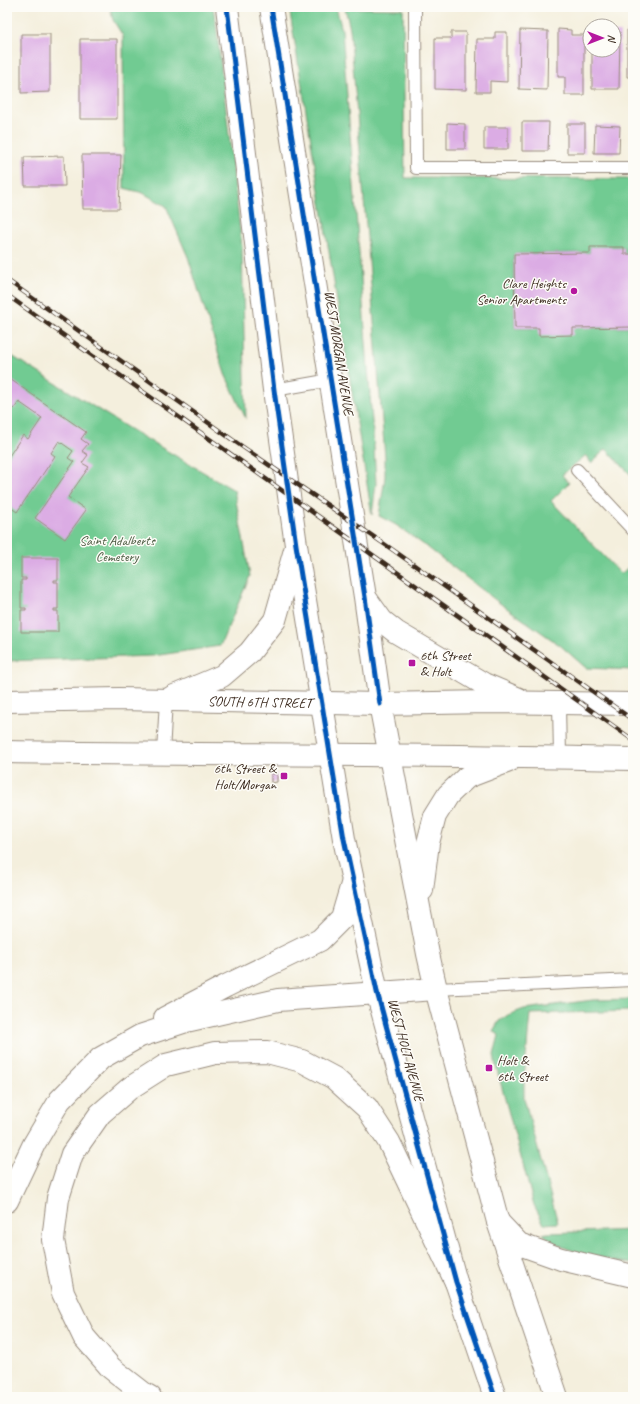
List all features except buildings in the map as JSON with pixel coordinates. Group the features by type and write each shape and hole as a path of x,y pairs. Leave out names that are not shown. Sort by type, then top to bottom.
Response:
{"main road":[{"path":"227,7 274,390 296,545 322,703"},
{"name":"WEST MORGAN AVENUE","path":"271,7 365,597 380,704"},
{"path":"166,700 222,676 250,652 275,620 296,545"},
{"path":"365,597 382,621 396,632 484,684 527,703"},
{"name":"SOUTH 6TH STREET","path":"7,702 119,699 380,704 633,704"},
{"name":"WEST HOLT AVENUE","path":"322,703 353,881 377,992 456,1282 496,1397"},
{"path":"380,704 419,909 436,989 498,1222 558,1397"},
{"path":"7,752 633,758"},
{"path":"419,909 428,843 435,816 445,800 467,777 519,757"},
{"path":"7,1201 34,1144 60,1100 101,1058 140,1036 171,1014 320,940 342,918 353,881"},
{"path":"140,1036 186,1021 278,1000 436,989"},
{"path":"150,1397 111,1368 84,1338 63,1294 53,1240 58,1198 72,1154 100,1114 130,1088 166,1065 215,1053 267,1052 302,1061 334,1078 367,1108 389,1142 456,1282"},
{"path":"498,1222 519,1244 561,1259 633,1276"}],"lane":[{"path":"415,7 416,168 633,168"},
{"path":"274,390 331,380"},
{"path":"577,470 633,530"},
{"path":"163,753 166,700"},
{"path":"559,703 560,757"},
{"path":"436,989 633,980"}],"green space":[{"path":"110,7 213,7 242,247 246,419 225,374 188,257 166,206 143,193 124,188 123,36 113,20"},
{"path":"289,7 336,7 342,30 374,447 376,484 372,515"},
{"path":"345,8 403,9 405,178 633,179 633,254 624,254 624,247 590,247 590,253 514,254 515,328 539,328 539,336 573,328 633,327 633,477 606,449 591,463 586,455 562,475 569,483 551,501 621,574 633,563 633,670 586,668 561,646 498,602 427,547 396,525 379,516 385,477 385,457 350,29"},
{"name":"Saint Adalberts Cemetery","path":"7,353 133,431 234,490 250,576 220,646 153,656 7,661"},
{"path":"633,999 633,1011 530,1014 524,1079 524,1098 558,1223 544,1224 534,1205 496,1066 494,1055 499,1035 493,1031 499,1021 508,1015 524,1009 593,1000"},
{"path":"633,1230 633,1264 586,1255 574,1251 552,1241 543,1234 547,1233"}],"railway":[{"path":"7,280 633,720"},
{"path":"7,295 633,740"}],"cycle path":[{"path":"227,7 274,390 296,545 344,839 377,992 456,1282 495,1397"},
{"path":"271,7 365,597 380,704"}],"place":[{"name":"Clare Heights Senior Apartments","path":"574,291"},
{"name":"6th Street & Holt","path":"412,663"},
{"name":"6th Street & Holt/Morgan","path":"284,776"},
{"name":"Holt & 6th Street","path":"489,1068"}]}
